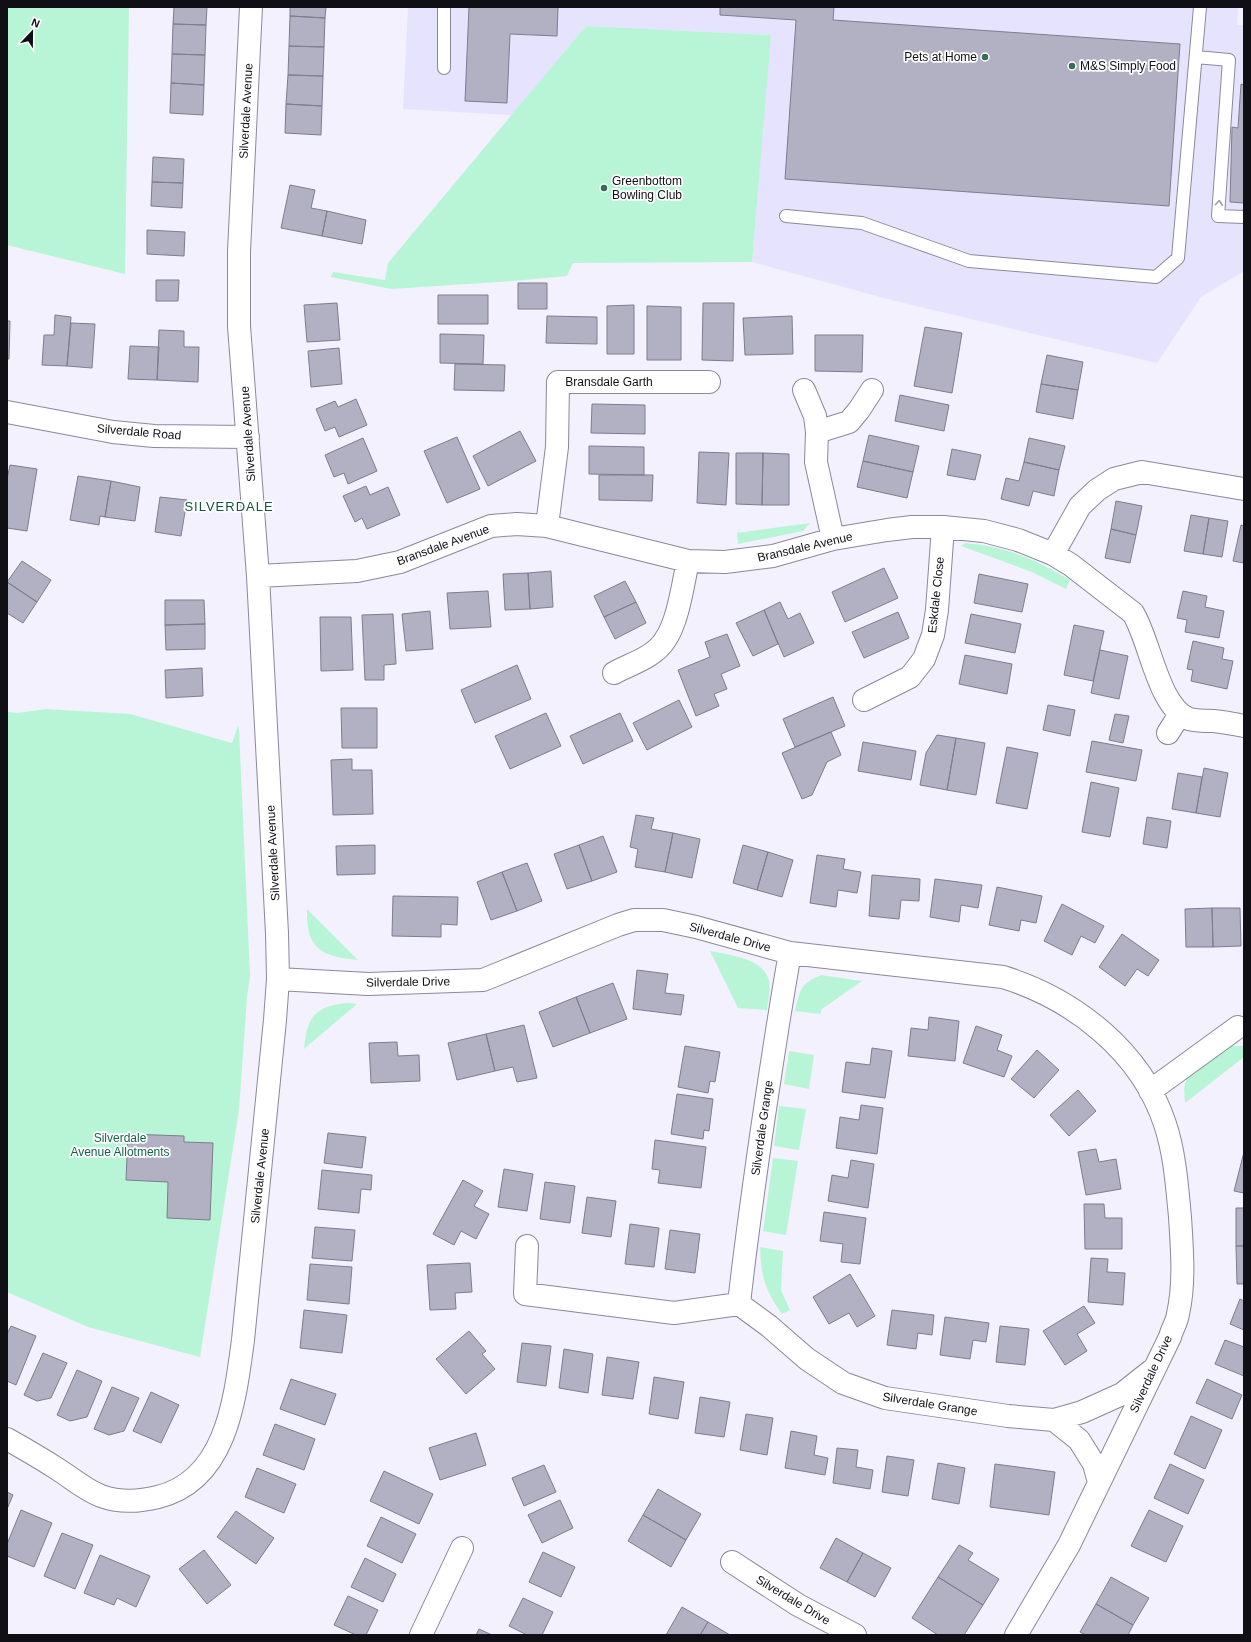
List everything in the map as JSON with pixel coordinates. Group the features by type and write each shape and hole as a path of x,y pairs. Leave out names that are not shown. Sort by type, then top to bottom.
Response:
{"street":[{"name":"Silverdale Avenue","path":"7,1439 92,1492 124,1501 145,1501 174,1492 184,1486 199,1474 214,1455 220,1444 230,1414 238,1380 278,979 277,933 258,576 239,326 238,291 250,7"},
{"name":"Bransdale Garth","path":"547,526 557,447 558,382 709,382"},
{"path":"804,390 815,416 817,432 816,462 833,539"},
{"path":"817,432 849,422 872,390"},
{"name":"Silverdale Road","path":"7,412 113,432 154,436 248,437"},
{"path":"1052,554 1080,506 1097,490 1114,479 1142,472 1244,489"},
{"name":"Bransdale Avenue","path":"258,576 357,571 400,562 491,526 516,524 547,526 688,561 725,562 773,556 833,539 912,527 943,527 984,531 1018,540 1052,554 1071,565 1133,613 1140,624 1154,669 1167,695 1180,714"},
{"name":"Eskdale Close","path":"864,700 910,677 924,659 933,635 937,610 943,527"},
{"path":"614,673 651,654 665,641 674,621 688,561"},
{"path":"1168,733 1180,714 1191,719 1244,726"},
{"name":"Silverdale Drive","path":"278,979 368,984 483,980 618,925 634,920 663,920 696,927 790,953 1003,977 1033,988 1082,1015 1103,1032 1137,1070 1150,1091 1165,1124 1177,1183 1182,1242 1182,1282 1178,1314 1155,1368 1068,1545 1016,1635"},
{"name":"Silverdale Grange","path":"790,953 767,1094 739,1304 769,1326 807,1359 843,1383 885,1398 1000,1415 1054,1420 1082,1412 1122,1394 1155,1368"},
{"path":"1150,1091 1238,1027"},
{"path":"527,1246 525,1294 674,1313 739,1304"},
{"path":"1054,1420 1079,1440 1094,1464 1099,1482"},
{"path":"421,1635 462,1548"},
{"name":"Silverdale Drive","path":"732,1562 798,1605 855,1635"}],"lane":[{"path":"444,7 444,68"},
{"path":"786,216 862,223 969,262 1156,277 1178,258 1200,7"},
{"path":"1196,57 1229,60 1218,216 1244,217"}],"shaded area":[{"path":"408,7 1238,7 1237,25 1244,25 1244,271 1201,297 1157,363 895,301 752,262 770,35 586,26 512,115 403,109"}],"green space":[{"path":"7,7 129,7 125,274 7,245"},
{"name":"Greenbottom Bowling Club","path":"586,26 771,35 752,262 573,263 567,276 391,289 331,277 333,272 385,280 388,263"},
{"path":"810,523 803,531 738,544 737,533"},
{"path":"965,543 994,547 1020,555 1045,566 1070,580 1066,589 1032,572 961,546"},
{"name":"Silverdale Avenue Allotments","path":"46,709 130,714 232,743 238,726 239,729 250,976 247,997 239,1110 200,1357 88,1327 7,1292 7,712 17,713"},
{"path":"307,909 358,960 334,956 325,953 318,948 313,942 309,933"},
{"path":"710,951 736,956 753,962 766,973 770,984 767,1010 738,1008"},
{"path":"821,975 862,981 822,1009 820,1014 795,1011 802,988 809,981"},
{"path":"347,1003 357,1004 304,1049 307,1029 314,1016 327,1007"},
{"path":"1225,1046 1244,1046 1244,1057 1185,1103 1184,1089 1187,1077"},
{"path":"789,1051 814,1055 809,1089 784,1084"},
{"path":"779,1106 806,1109 799,1150 774,1146"},
{"path":"773,1158 798,1161 786,1235 763,1231"},
{"path":"760,1247 783,1251 781,1290 790,1310 782,1314 765,1283 761,1267"}],"building":[{"path":"174,7 207,7 206,25 173,24"},
{"path":"290,7 326,7 325,18 290,16"},
{"path":"469,7 558,7 557,36 510,34 507,103 465,101"},
{"path":"720,7 834,7 833,20 1180,44 1169,206 785,179 796,20 720,15"},
{"path":"290,16 325,18 324,47 289,46"},
{"path":"173,24 206,25 205,55 172,54"},
{"path":"289,46 324,47 323,76 288,75"},
{"path":"172,54 205,55 204,85 171,83"},
{"path":"288,75 323,76 322,106 286,104"},
{"path":"171,83 204,85 203,115 170,113"},
{"path":"1241,84 1244,85 1244,203 1230,202 1232,127 1238,128"},
{"path":"286,104 322,106 321,135 285,133"},
{"path":"153,157 184,159 183,183 152,182"},
{"path":"152,182 183,183 182,208 151,206"},
{"path":"290,185 315,190 311,208 327,211 322,236 281,228"},
{"path":"327,211 366,220 362,244 322,236"},
{"path":"147,230 185,232 184,256 147,254"},
{"path":"156,280 179,280 178,301 156,301"},
{"path":"518,283 547,283 547,309 518,309"},
{"path":"438,295 488,295 488,324 438,324"},
{"path":"337,303 340,340 307,342 304,305"},
{"path":"703,303 734,303 733,361 702,360"},
{"path":"634,305 634,354 607,354 607,306"},
{"path":"647,306 681,307 681,360 647,360"},
{"path":"55,315 71,317 67,366 42,365 44,335 54,335"},
{"path":"547,316 597,317 597,344 546,343"},
{"path":"792,316 793,354 745,355 743,318"},
{"path":"7,321 10,321 9,359 7,359"},
{"path":"71,323 95,324 92,368 67,366"},
{"path":"925,327 962,333 952,393 914,386"},
{"path":"159,330 184,331 184,347 199,347 198,382 157,380"},
{"path":"440,334 484,335 483,364 440,363"},
{"path":"815,335 863,335 862,372 815,371"},
{"path":"130,346 159,347 157,380 128,379"},
{"path":"339,348 342,384 311,387 308,351"},
{"path":"1047,355 1083,362 1078,390 1041,384"},
{"path":"455,364 505,365 504,391 454,390"},
{"path":"1041,384 1078,390 1073,419 1036,412"},
{"path":"900,395 949,405 944,431 895,421"},
{"path":"356,399 367,425 339,437 335,427 325,431 316,409 335,401 338,407"},
{"path":"592,404 645,405 645,434 591,433"},
{"path":"520,431 536,461 488,486 473,456"},
{"path":"869,435 919,446 913,472 863,461"},
{"path":"457,437 480,489 447,503 424,451"},
{"path":"363,438 377,471 348,484 344,473 334,477 325,455"},
{"path":"1029,438 1065,446 1059,470 1024,462"},
{"path":"589,446 644,447 644,475 589,474"},
{"path":"952,449 981,455 975,480 947,475"},
{"path":"699,452 729,453 726,505 697,503"},
{"path":"736,453 763,453 762,505 736,504"},
{"path":"763,453 789,454 789,505 762,505"},
{"path":"863,461 913,472 907,498 857,487"},
{"path":"1024,462 1059,470 1054,496 1033,491 1029,506 1001,499 1006,478 1019,481"},
{"path":"10,465 37,469 27,531 7,528 7,479"},
{"path":"599,475 653,475 652,501 599,500"},
{"path":"78,476 111,481 105,517 100,516 99,525 70,520"},
{"path":"111,481 140,487 135,521 105,517"},
{"path":"366,486 370,495 388,487 400,515 367,529 362,518 355,522 343,496"},
{"path":"160,497 187,500 181,536 155,532"},
{"path":"1116,501 1142,506 1136,535 1111,529"},
{"path":"1191,515 1209,518 1203,554 1184,551"},
{"path":"1209,518 1228,521 1222,557 1203,554"},
{"path":"1241,525 1244,526 1244,563 1233,561"},
{"path":"1111,529 1136,535 1130,563 1105,558"},
{"path":"22,561 51,580 37,602 7,582"},
{"path":"884,568 898,598 845,622 832,592"},
{"path":"551,571 553,607 530,609 528,573"},
{"path":"528,573 530,609 505,610 503,574"},
{"path":"979,574 1028,584 1022,612 974,603"},
{"path":"625,581 636,602 604,617 594,596"},
{"path":"7,582 37,602 23,623 7,613"},
{"path":"488,591 491,627 450,629 447,593"},
{"path":"1183,591 1207,596 1205,607 1224,611 1219,638 1185,632 1187,620 1177,618"},
{"path":"165,600 204,600 205,624 165,625"},
{"path":"636,602 646,623 615,639 604,617"},
{"path":"780,602 788,619 800,613 814,643 784,657 764,610"},
{"path":"764,610 778,644 753,656 736,623"},
{"path":"430,611 433,649 406,651 402,614"},
{"path":"898,612 909,638 864,658 852,632"},
{"path":"393,614 396,664 384,665 384,680 365,680 362,615"},
{"path":"971,614 1021,624 1015,653 965,643"},
{"path":"320,617 351,617 353,670 321,671"},
{"path":"205,624 205,649 166,650 165,625"},
{"path":"1074,625 1104,631 1093,681 1064,675"},
{"path":"727,634 740,666 721,674 727,689 714,694 719,706 696,716 678,670 710,657 705,642"},
{"path":"1193,641 1224,648 1222,659 1233,661 1227,689 1191,681 1193,670 1187,669"},
{"path":"1100,650 1128,656 1119,699 1091,693"},
{"path":"965,655 1012,664 1007,694 959,684"},
{"path":"517,665 531,699 475,723 461,690"},
{"path":"202,668 203,696 166,698 165,670"},
{"path":"833,697 845,726 795,747 783,719"},
{"path":"679,700 692,727 647,750 633,723"},
{"path":"1048,705 1075,710 1070,736 1043,730"},
{"path":"341,708 377,708 377,748 342,748"},
{"path":"546,713 561,746 510,769 495,736"},
{"path":"620,713 633,741 583,764 570,736"},
{"path":"1115,714 1129,716 1123,743 1109,740"},
{"path":"831,732 841,755 827,762 812,795 802,799 782,753"},
{"path":"937,735 956,738 947,790 920,785 926,753"},
{"path":"956,738 985,743 976,795 947,790"},
{"path":"1092,741 1142,750 1136,781 1086,772"},
{"path":"863,742 916,751 911,780 858,771"},
{"path":"1007,747 1038,753 1027,809 996,803"},
{"path":"352,759 352,770 372,770 373,814 333,815 331,760"},
{"path":"1204,768 1228,773 1220,817 1196,813"},
{"path":"1178,773 1202,777 1196,813 1172,809"},
{"path":"1091,782 1119,788 1110,837 1082,832"},
{"path":"636,815 654,818 651,829 673,833 665,872 635,867 638,849 630,847"},
{"path":"1147,817 1171,821 1167,848 1143,844"},
{"path":"673,833 700,839 692,878 665,872"},
{"path":"603,836 617,872 592,881 579,845"},
{"path":"375,845 375,874 337,875 336,846"},
{"path":"579,845 592,881 567,889 554,854"},
{"path":"743,845 768,852 757,890 733,883"},
{"path":"768,852 793,860 782,897 757,890"},
{"path":"817,855 845,859 843,869 861,872 857,893 838,890 836,907 810,903"},
{"path":"527,863 542,901 517,911 502,872"},
{"path":"502,872 517,911 491,920 477,882"},
{"path":"872,875 920,879 919,901 901,900 899,919 869,916"},
{"path":"935,879 982,885 978,908 961,905 959,922 930,917"},
{"path":"997,887 1042,896 1036,923 1021,920 1019,931 989,925"},
{"path":"393,896 458,897 457,925 441,924 441,937 392,936"},
{"path":"1062,904 1104,926 1095,943 1081,936 1072,955 1044,941"},
{"path":"1212,908 1213,947 1186,947 1185,909"},
{"path":"1212,908 1240,908 1241,946 1213,947"},
{"path":"1122,934 1159,960 1148,976 1137,969 1125,986 1099,967"},
{"path":"637,970 668,974 665,993 684,995 681,1015 633,1009"},
{"path":"613,983 627,1019 590,1033 576,997"},
{"path":"576,997 590,1033 553,1047 539,1012"},
{"path":"929,1017 959,1021 955,1061 908,1056 911,1028 928,1030"},
{"path":"524,1025 537,1078 517,1082 513,1067 495,1071 486,1034"},
{"path":"976,1026 1002,1035 997,1050 1012,1056 1004,1077 963,1063"},
{"path":"486,1034 495,1071 457,1080 448,1043"},
{"path":"397,1042 398,1056 419,1055 420,1081 371,1083 369,1043"},
{"path":"685,1046 720,1052 715,1082 710,1081 708,1093 678,1087"},
{"path":"872,1048 892,1051 885,1098 842,1092 846,1062 870,1065"},
{"path":"1037,1050 1059,1070 1034,1098 1011,1079"},
{"path":"1078,1090 1096,1111 1069,1136 1050,1115"},
{"path":"677,1094 713,1099 709,1131 704,1130 703,1139 671,1134"},
{"path":"861,1105 883,1108 877,1154 836,1148 840,1117 859,1120"},
{"path":"328,1133 366,1137 362,1168 324,1163"},
{"path":"128,1134 184,1136 184,1142 213,1143 210,1220 167,1218 168,1182 126,1180"},
{"path":"655,1140 706,1147 701,1188 658,1183 660,1170 652,1169"},
{"path":"1096,1149 1099,1162 1116,1159 1121,1189 1086,1195 1078,1152"},
{"path":"1244,1152 1244,1193 1234,1191"},
{"path":"851,1160 874,1164 868,1208 828,1201 832,1175 848,1178"},
{"path":"504,1169 533,1174 527,1211 498,1207"},
{"path":"322,1170 372,1175 371,1190 361,1189 359,1213 318,1209"},
{"path":"463,1180 483,1191 474,1206 489,1214 476,1239 461,1231 454,1245 433,1234"},
{"path":"545,1182 575,1186 570,1223 540,1219"},
{"path":"587,1197 616,1201 611,1237 582,1233"},
{"path":"1084,1204 1104,1204 1105,1218 1122,1218 1122,1249 1085,1249"},
{"path":"1236,1208 1244,1208 1244,1246 1236,1246"},
{"path":"824,1212 866,1218 860,1264 841,1262 843,1244 820,1241"},
{"path":"630,1224 659,1228 654,1267 625,1264"},
{"path":"315,1227 355,1230 352,1261 312,1258"},
{"path":"670,1230 700,1234 695,1273 665,1269"},
{"path":"1236,1246 1244,1246 1244,1284 1237,1284"},
{"path":"1091,1258 1108,1259 1107,1272 1125,1273 1123,1305 1088,1302"},
{"path":"470,1263 472,1292 455,1293 456,1309 430,1310 427,1265"},
{"path":"310,1264 352,1267 349,1304 307,1300"},
{"path":"850,1274 875,1316 857,1327 849,1313 829,1324 813,1297"},
{"path":"1240,1299 1244,1301 1244,1330 1230,1324"},
{"path":"1084,1306 1095,1323 1077,1334 1087,1351 1065,1365 1043,1331"},
{"path":"304,1310 347,1315 342,1353 300,1348"},
{"path":"892,1310 934,1315 932,1335 918,1333 916,1349 887,1345"},
{"path":"945,1317 989,1323 986,1342 973,1340 970,1359 940,1355"},
{"path":"11,1326 36,1336 16,1385 7,1381 7,1334"},
{"path":"1000,1326 1029,1329 1025,1365 996,1362"},
{"path":"469,1331 486,1351 482,1354 495,1369 466,1394 436,1359"},
{"path":"1225,1340 1244,1347 1244,1376 1215,1364"},
{"path":"522,1343 551,1346 546,1386 517,1382"},
{"path":"564,1349 593,1354 588,1393 559,1388"},
{"path":"43,1353 67,1363 51,1398 37,1401 24,1395"},
{"path":"607,1357 639,1362 633,1399 602,1395"},
{"path":"77,1370 102,1381 87,1417 70,1421 57,1415"},
{"path":"654,1377 684,1382 678,1419 649,1414"},
{"path":"291,1379 336,1394 325,1425 280,1409"},
{"path":"1207,1379 1242,1395 1232,1419 1196,1403"},
{"path":"112,1387 139,1398 124,1431 109,1435 94,1429"},
{"path":"151,1392 179,1405 161,1443 133,1431"},
{"path":"700,1397 730,1402 724,1437 695,1433"},
{"path":"746,1414 773,1418 767,1455 740,1450"},
{"path":"1191,1416 1222,1430 1205,1469 1174,1454"},
{"path":"275,1424 315,1439 304,1470 263,1455"},
{"path":"791,1431 817,1436 814,1455 828,1458 825,1475 785,1468"},
{"path":"476,1433 486,1465 440,1480 429,1448"},
{"path":"837,1448 858,1450 856,1467 873,1470 870,1489 833,1483"},
{"path":"887,1456 914,1460 908,1496 882,1492"},
{"path":"938,1463 965,1468 959,1504 932,1499"},
{"path":"995,1464 1055,1472 1049,1515 990,1507"},
{"path":"1170,1464 1204,1480 1188,1514 1154,1498"},
{"path":"544,1465 556,1492 524,1506 512,1478"},
{"path":"257,1468 296,1484 284,1513 245,1497"},
{"path":"384,1471 433,1494 419,1524 370,1501"},
{"path":"658,1489 701,1514 686,1540 643,1515"},
{"path":"7,1492 13,1495 7,1509"},
{"path":"560,1500 573,1528 542,1543 528,1515"},
{"path":"21,1510 52,1523 34,1567 7,1556 7,1544"},
{"path":"1149,1510 1183,1526 1166,1562 1131,1546"},
{"path":"236,1511 274,1538 256,1564 217,1537"},
{"path":"643,1515 686,1540 671,1567 628,1541"},
{"path":"381,1517 416,1534 402,1563 367,1546"},
{"path":"62,1533 93,1545 75,1589 44,1576"},
{"path":"836,1538 863,1553 847,1582 820,1568"},
{"path":"959,1545 973,1553 968,1560 999,1579 983,1605 938,1577"},
{"path":"204,1550 231,1585 207,1604 179,1569"},
{"path":"543,1552 575,1567 561,1597 529,1582"},
{"path":"863,1553 891,1568 875,1597 847,1582"},
{"path":"100,1555 150,1576 136,1607 117,1598 114,1605 84,1593"},
{"path":"365,1558 396,1574 383,1602 351,1587"},
{"path":"938,1577 983,1605 964,1635 938,1635 912,1618"},
{"path":"1111,1577 1149,1598 1133,1625 1096,1604"},
{"path":"348,1596 378,1610 366,1635 356,1635 334,1625"},
{"path":"523,1598 553,1612 542,1635 527,1635 509,1626"},
{"path":"1096,1604 1133,1625 1128,1635 1086,1635 1080,1632"},
{"path":"682,1607 708,1622 700,1635 666,1635"},
{"path":"708,1622 730,1635 700,1635"},
{"path":"479,1629 492,1635 476,1635"}],"place":[{"name":"Pets at Home","path":"985,57"},
{"name":"M&S Simply Food","path":"1072,66"},
{"name":"Greenbottom Bowling Club","path":"604,188"}],"district":[{"name":"SILVERDALE","path":"229,506"}]}
